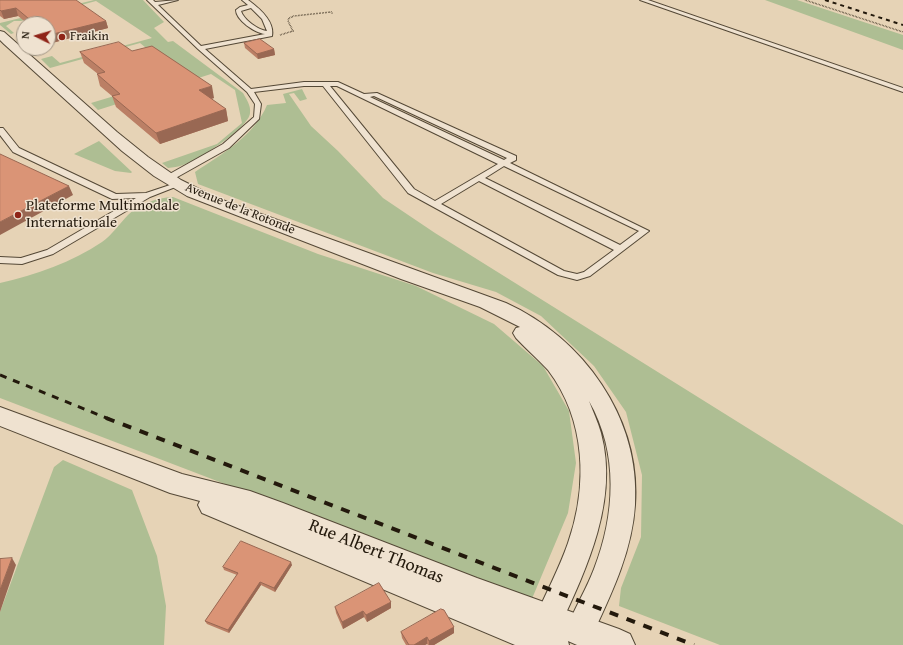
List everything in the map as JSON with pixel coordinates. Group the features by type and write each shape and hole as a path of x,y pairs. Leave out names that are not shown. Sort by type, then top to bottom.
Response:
{"street":[{"name":"Avenue de la Rotonde","path":"0,34 154,169 194,193 430,284 483,307 502,318 527,337 557,367 567,381 584,414 592,446 595,469 592,508 587,527 571,572 543,637"},
{"name":"Avenue de la Rotonde","path":"430,284 498,306 538,330 553,342 580,370 594,389 612,424 619,446 622,468 624,490 621,522 613,553 593,606 577,638"},
{"name":"Rue Albert Thomas","path":"0,416 131,467 259,525 543,637 577,638 619,645"}],"lane":[{"path":"152,2 175,0"},
{"path":"245,0 262,14 267,21 270,34"},
{"path":"643,0 903,90"},
{"path":"0,260 22,261 50,252 147,195 174,181 226,146 257,118 258,104 250,91 200,48 152,2"},
{"path":"252,6 242,8 238,11 240,16 259,32 270,34"},
{"path":"200,48 270,34"},
{"path":"250,91 304,84 325,84 338,84 645,231 587,274 578,277 561,273 411,191 325,84"},
{"path":"0,130 16,150 115,197 147,195"},
{"path":"435,204 503,163"},
{"path":"480,178 620,249"}],"path":[{"path":"805,0 903,32"},
{"path":"270,34 288,34 293,31 288,21 294,16 324,12 331,12 333,14"}],"green space":[{"path":"94,0 143,0 164,22 154,28 168,42 173,41 243,93 250,107 250,113 241,127 222,143 190,162 177,167 168,168 162,163 217,144 242,123 235,90 211,74 98,110 91,103 181,76 140,43 50,68 41,59 52,56 60,63 152,38 96,1 40,16 29,16"},
{"path":"765,0 797,0 903,35 903,50"},
{"path":"16,19 16,21 6,26 14,33 11,34 0,25 0,23"},
{"path":"302,89 307,99 300,101 294,93 289,94 311,126 338,151 383,198 435,233 903,525 903,645 720,645 619,606 621,588 641,537 642,475 626,412 594,366 541,316 496,292 433,273 198,184 195,172 226,151 246,135 261,116 267,105 286,103 283,94"},
{"path":"99,141 132,172 115,171 74,154"},
{"path":"173,197 318,254 416,286 494,324 543,366 569,411 576,463 568,513 531,601 0,398 0,283 40,272 66,262 106,239 128,215 138,207 155,200"},
{"path":"63,460 132,490 157,556 166,606 164,645 0,645 0,612 54,467"}],"building":[{"path":"0,0 76,0 106,21 56,33 56,16 26,16 16,8 0,10"},
{"path":"260,39 274,49 257,54 244,43"},
{"path":"119,42 132,51 152,46 212,86 199,90 226,109 156,133 112,96 120,94 97,74 105,72 80,52"},
{"name":"Plateforme Multimodale Internationale","path":"0,154 69,186 0,222"},
{"path":"241,541 291,562 274,588 260,582 228,630 205,621 238,573 223,567"},
{"path":"12,558 0,590 0,559"},
{"path":"379,583 391,602 366,615 363,611 342,622 335,607"},
{"path":"441,609 444,610 454,627 429,641 427,637 414,645 409,645 401,632"}],"railway":[{"path":"825,0 903,25"},
{"path":"0,375 109,419"},
{"path":"106,418 694,645"}],"place":[{"name":"Fraikin","path":"62,37"},
{"name":"Plateforme Multimodale Internationale","path":"18,215"}]}
